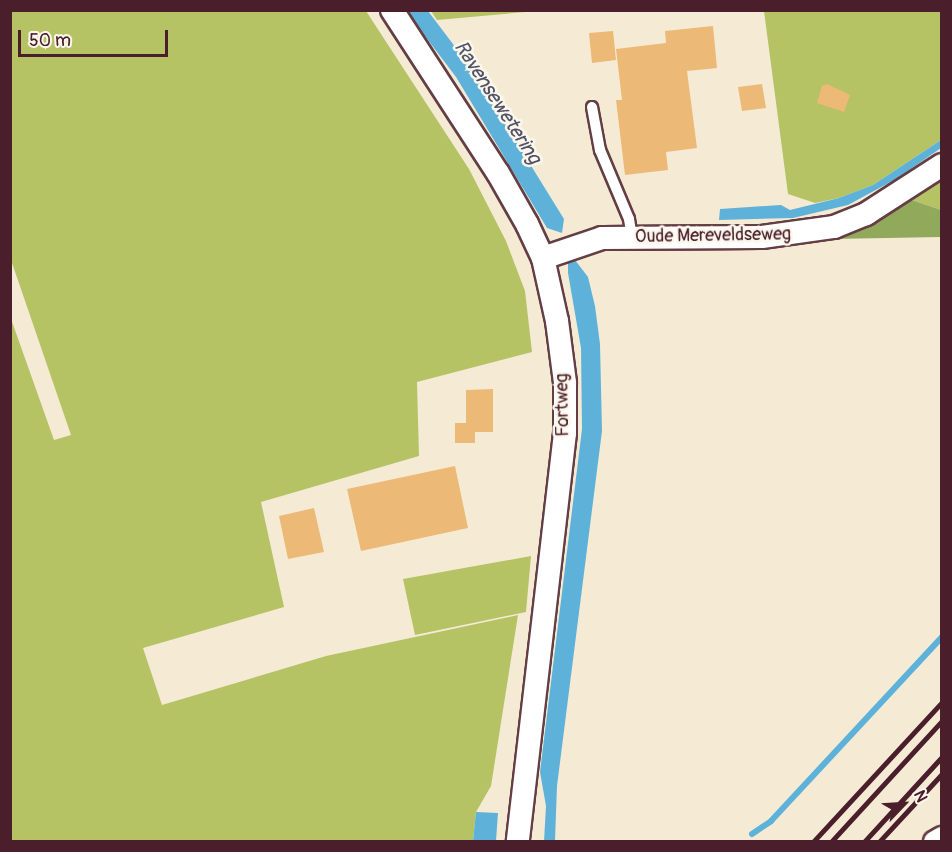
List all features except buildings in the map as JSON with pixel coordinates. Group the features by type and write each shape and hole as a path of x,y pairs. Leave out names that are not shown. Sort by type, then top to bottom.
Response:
{"street":[{"name":"Fortweg","path":"392,10 498,173 543,258 560,342 566,433 518,842"},
{"name":"Oude Mereveldseweg","path":"543,258 594,239 762,237 834,227 866,214 942,165"},
{"path":"935,842 942,838"}],"lane":[{"path":"592,107 600,150 629,219 632,238"}],"green space":[{"path":"11,11 366,11 469,169 506,241 525,291 532,352 417,382 419,456 261,502 284,607 143,648 162,705 326,656 518,615 491,786 476,812 473,841 11,841 10,316 54,440 71,435 11,260"},
{"path":"431,11 537,11 437,20"},
{"path":"764,11 941,11 941,140 873,185 839,198 815,203 788,194"},
{"path":"941,177 941,210 906,198"},
{"path":"906,198 941,210 941,237 777,240"},
{"path":"531,556 526,612 415,635 403,579"}],"water":[{"path":"406,11 428,11 468,64 564,219 562,233 547,228 456,77"},
{"path":"941,140 941,148 896,179 848,205 793,218 719,220 720,209 781,205 790,210 839,198 873,185"},
{"path":"575,260 588,277 595,306 600,344 602,431 557,786 555,841 544,841 546,806 540,772 582,429 581,348 568,273 568,262"},
{"path":"476,812 498,813 496,841 473,841"}],"waterway":[{"path":"752,834 771,821 942,637"}],"railway":[{"path":"813,842 942,702"},
{"path":"831,842 942,721"},
{"path":"864,842 942,757"},
{"path":"879,842 942,774"}],"water label":[{"name":"Ravensewetering","path":"498,102"}]}
